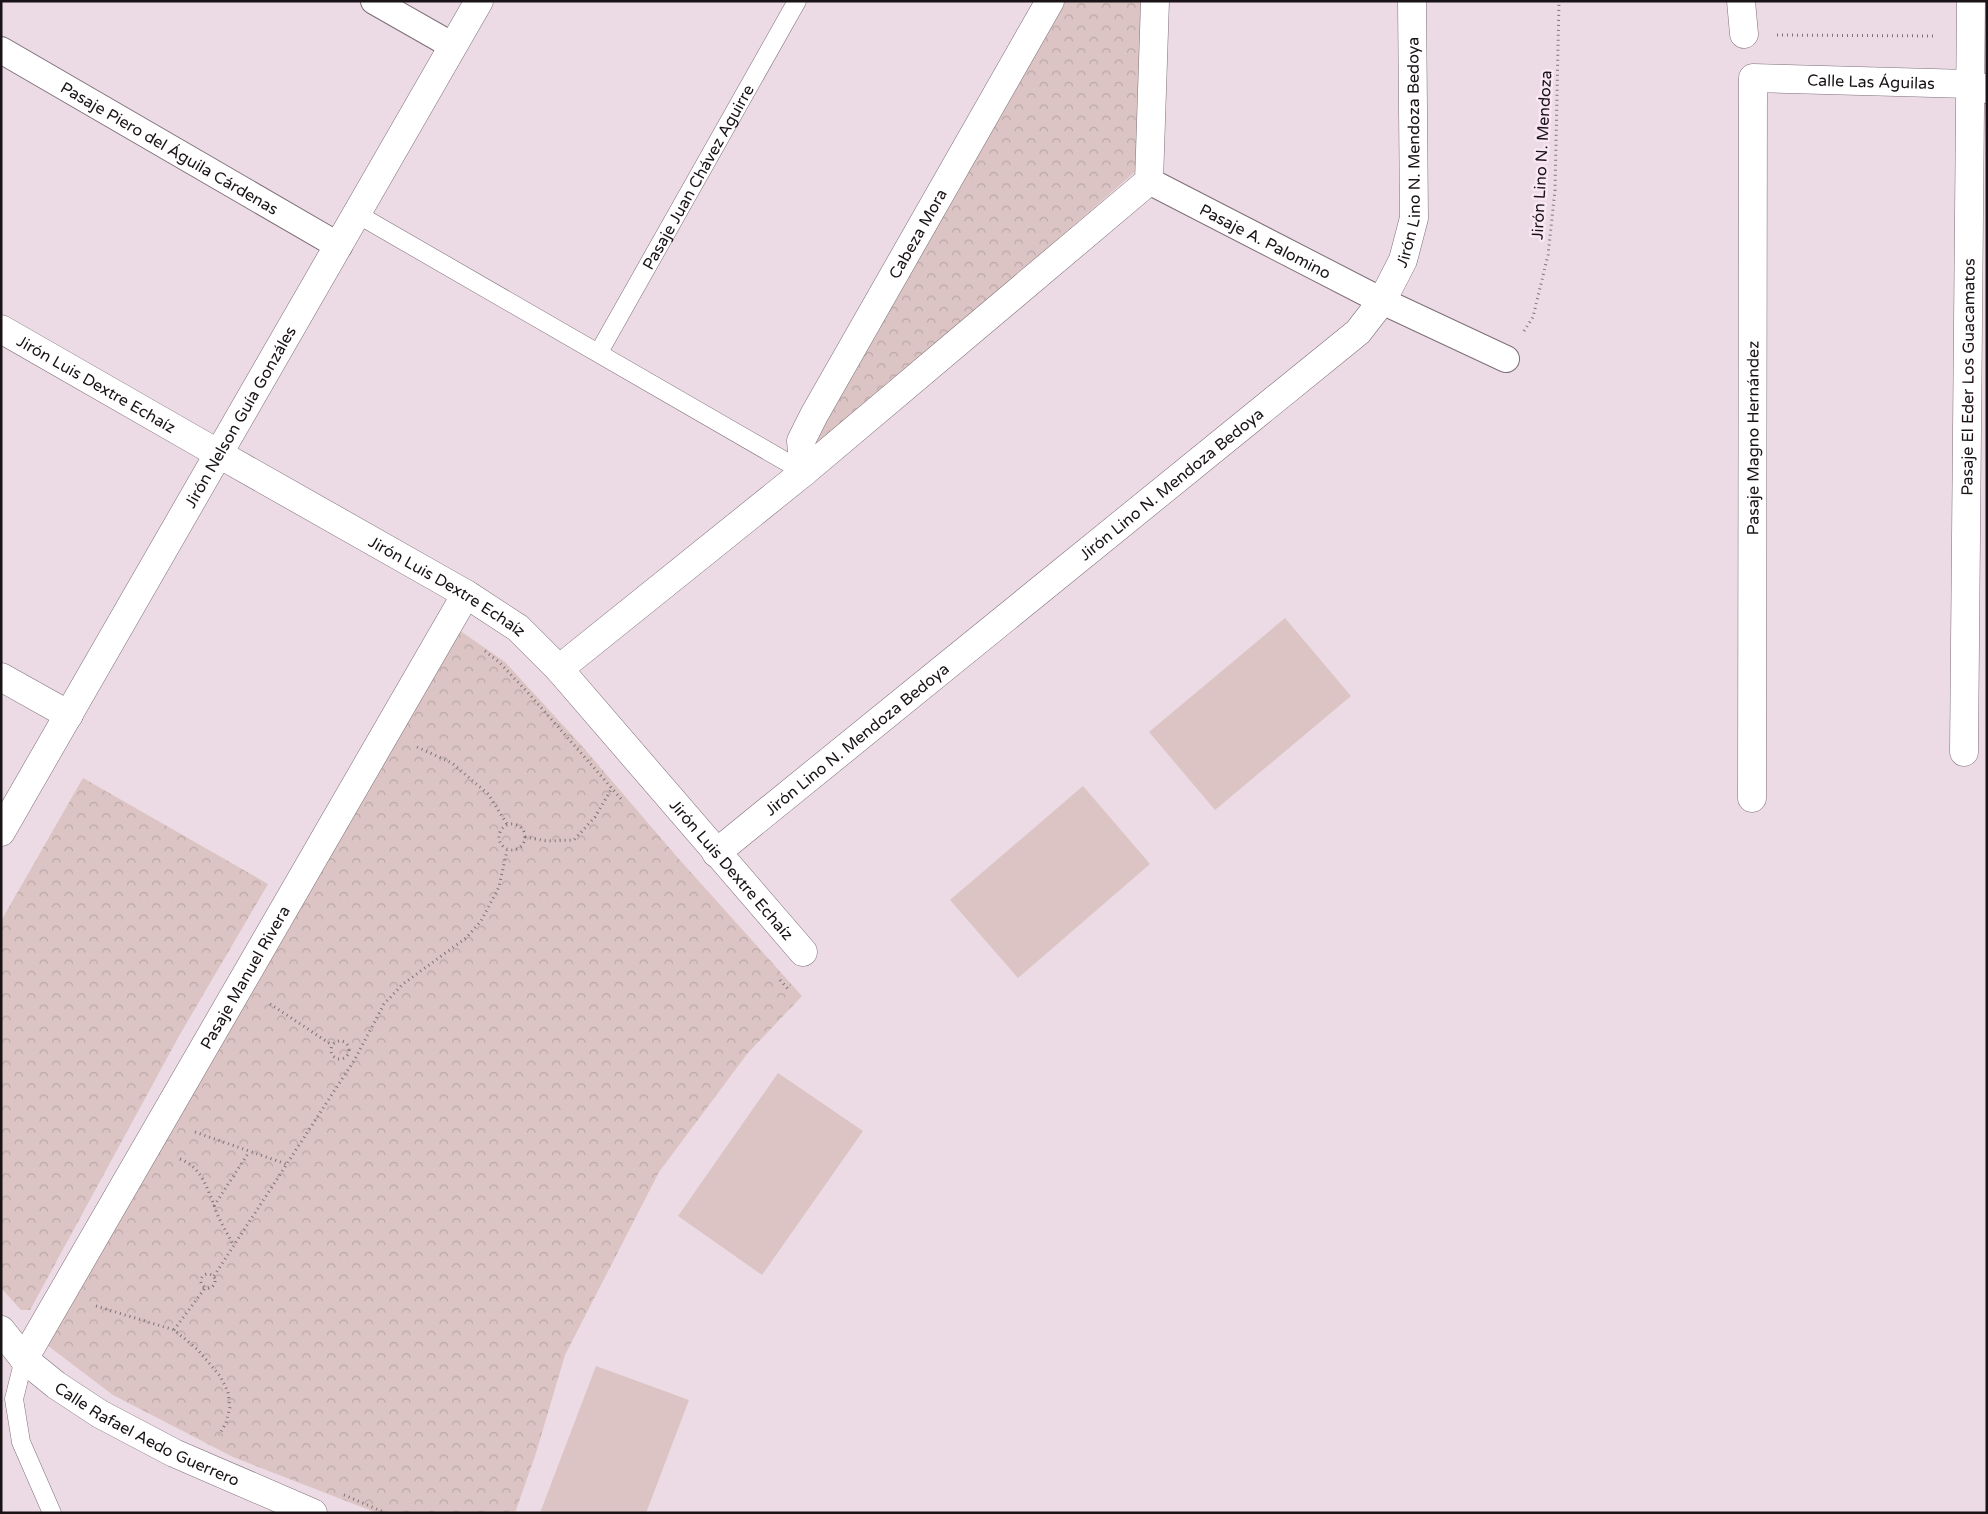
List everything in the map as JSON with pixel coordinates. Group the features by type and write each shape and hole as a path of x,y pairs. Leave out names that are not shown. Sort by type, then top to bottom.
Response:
{"street":[{"path":"374,1 454,46"},
{"name":"Jirón Nelson Guía Gonzáles","path":"1,832 479,1"},
{"name":"Cabeza Mora","path":"804,472 801,441 814,415 1050,1"},
{"path":"559,669 804,472 1149,180 1155,1"},
{"name":"Jirón Lino N. Mendoza Bedoya","path":"716,854 1358,332 1382,301 1403,260 1414,218 1412,1"},
{"path":"1741,1 1744,34"},
{"name":"Pasaje El Eder Los Guacamatos","path":"1964,752 1978,86 1970,36 1970,1"},
{"name":"Pasaje Piero del Águila Cárdenas","path":"1,50 339,246"},
{"name":"Calle Las Águilas","path":"1753,78 1978,86"},
{"name":"Pasaje Magno Hernández","path":"1752,798 1753,78"},
{"name":"Pasaje A. Palomino","path":"1149,180 1382,301 1506,359"},
{"name":"Jirón Luis Dextre Echaíz","path":"1,328 466,594 518,628 559,669 716,854 803,952"},
{"name":"Pasaje Manuel Rivera","path":"24,1359 466,594"},
{"path":"1,677 69,715"},
{"name":"Calle Rafael Aedo Guerrero","path":"1,1330 24,1359 56,1385 100,1414 174,1453 313,1513"}],"lane":[{"name":"Pasaje Juan Chávez Aguirre","path":"599,352 796,1"},
{"path":"357,214 804,472"},
{"path":"24,1359 14,1399 21,1442 52,1513"}],"path":[{"name":"Jirón Lino N. Mendoza","path":"1506,359 1533,318 1548,255 1555,190 1558,1"},
{"path":"1744,34 1970,36"},
{"path":"484,650 499,662 531,696 624,802"},
{"path":"410,746 420,748 452,763 488,794 507,824"},
{"path":"525,837 547,841 574,840 595,817 612,788"},
{"path":"507,824 516,824 523,829 525,837 523,846 516,851 507,850 500,845 498,837 500,829 507,824"},
{"path":"205,1288 212,1288 216,1282 214,1276 355,1059 384,1004 403,984 466,938 481,921 500,887 507,850"},
{"path":"777,976 790,991"},
{"path":"267,1002 332,1045"},
{"path":"338,1040 346,1042 350,1050 346,1057 340,1059 333,1056 330,1050 332,1045 338,1040"},
{"path":"347,1054 355,1059"},
{"path":"190,1131 286,1164"},
{"path":"214,1206 249,1152"},
{"path":"177,1158 186,1162 201,1174 209,1188 214,1206 233,1245"},
{"path":"205,1288 202,1285 202,1277 207,1274 214,1276"},
{"path":"174,1330 205,1288"},
{"path":"93,1305 174,1330 197,1349 220,1376 228,1392 230,1407 226,1423 214,1442"},
{"path":"341,1494 386,1513"}],"green space":[{"path":"1055,1 1143,1 1136,171 816,450 805,442"},
{"path":"1285,618 1351,696 1215,810 1149,732"},
{"path":"459,630 505,662 582,746 678,858 802,996 747,1054 659,1172 565,1355 536,1453 515,1513 377,1513 233,1457 113,1395 43,1342"},
{"path":"83,778 268,884 179,1036 30,1310 21,1310 1,1288 1,921"},
{"path":"1083,786 1150,864 1018,978 950,900"},
{"path":"778,1073 863,1131 762,1275 678,1216"},
{"path":"596,1366 689,1400 646,1513 540,1513"}]}
